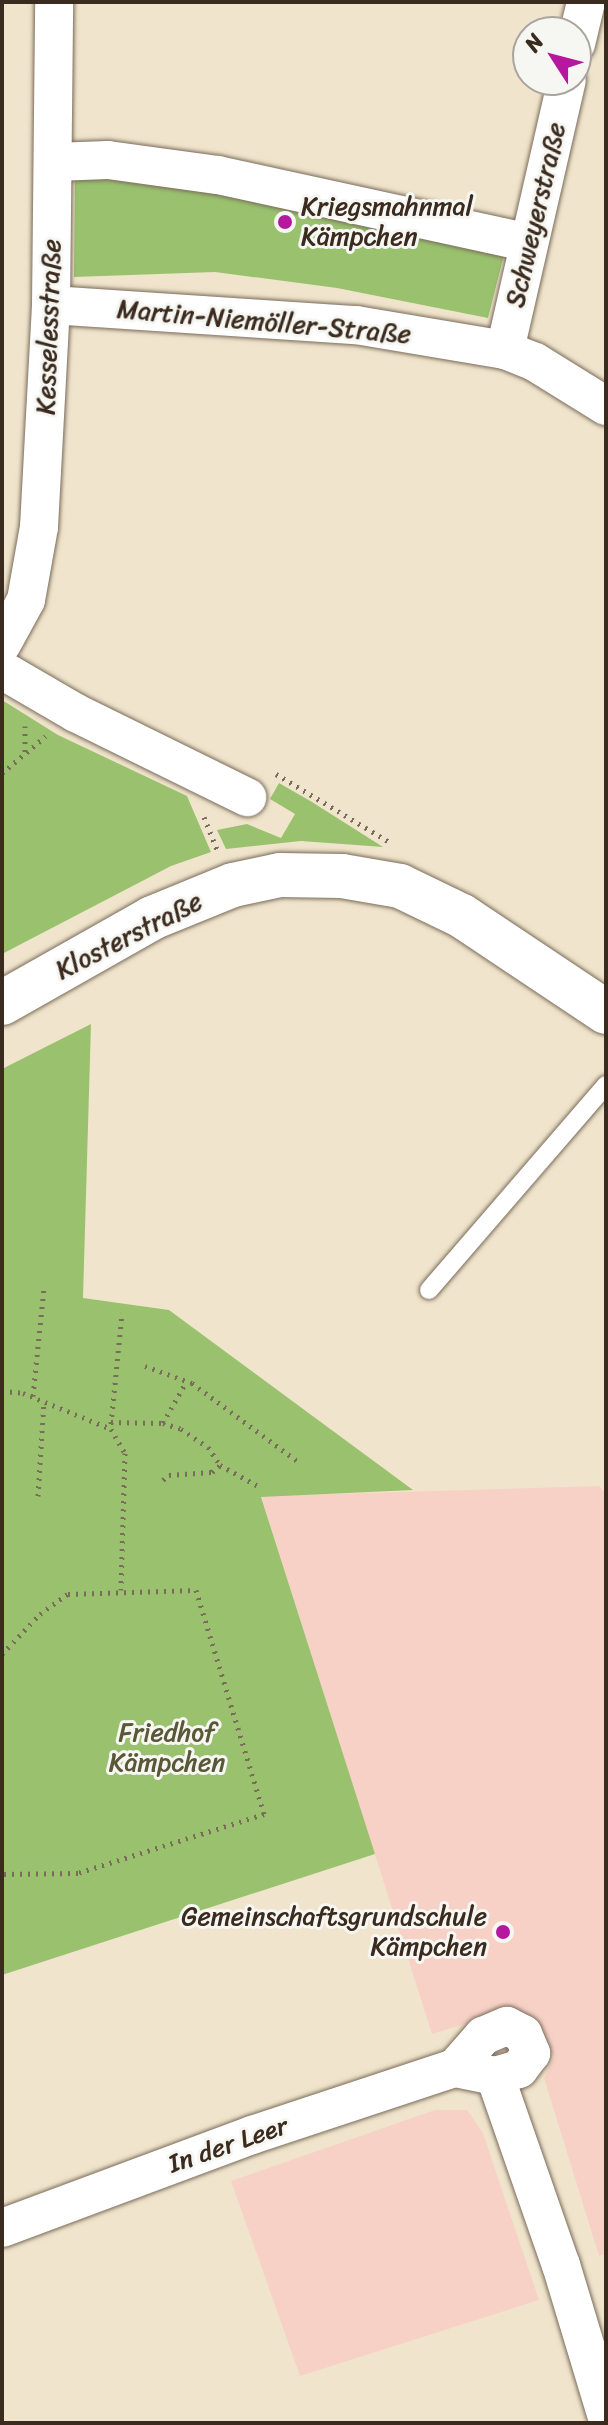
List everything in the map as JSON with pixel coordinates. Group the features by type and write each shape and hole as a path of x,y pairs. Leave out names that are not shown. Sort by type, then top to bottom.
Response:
{"main road":[{"name":"Klosterstraße","path":"2,1003 152,918 233,885 280,875 342,876 400,886 462,916 606,1012"}],"street":[{"name":"Kesselesstraße","path":"2,644 26,600 39,527 51,305 54,2"},
{"name":"Schweyerstraße","path":"505,350 563,96"},
{"path":"54,162 108,160 218,175 529,243"},
{"name":"Martin-Niemöller-Straße","path":"51,305 356,325 505,350 535,362 606,406"},
{"path":"2,670 76,713 182,764 258,783"},
{"path":"455,2068 483,2036 507,2026 523,2034 531,2053 519,2069 495,2076 606,2414"},
{"name":"In der Leer","path":"2,2228 252,2135 455,2068 495,2076"}],"lane":[{"path":"429,1290 606,1085"}],"path":[{"path":"2,773 76,713"},
{"path":"182,764 233,885"},
{"path":"258,783 389,842 401,859 400,886"},
{"path":"33,1396 44,1288"},
{"path":"121,1590 125,1453 111,1425 122,1313"},
{"path":"145,1366 186,1382 297,1461"},
{"path":"163,1423 186,1382"},
{"path":"2,1391 33,1396 111,1425 163,1423 208,1447 220,1465 258,1486"},
{"path":"38,1496 44,1401"},
{"path":"163,1480 169,1475 212,1472 220,1465"},
{"path":"2,1654 68,1594 196,1590 264,1814 78,1873 2,1874"}],"shaded area":[{"name":"Gemeinschaftsgrundschule Kämpchen","path":"599,1486 606,1493 606,2254 599,2256 544,2078 554,2057 535,2020 511,2010 432,2034 261,1496"},
{"path":"435,2110 467,2110 483,2133 539,2300 300,2376 231,2181"}],"green space":[{"path":"75,170 150,175 506,247 488,318 337,288 215,272 74,277"},
{"path":"2,700 58,735 187,796 211,852 171,866 2,954"},
{"path":"279,783 383,847 301,841 226,849 217,830 247,824 281,838 295,814 270,799"},
{"name":"Friedhof Kämpchen","path":"91,1024 83,1298 169,1310 413,1490 261,1497 375,1854 2,1975 2,1069"}],"place":[{"name":"Kriegsmahnmal Kämpchen","path":"285,222"},
{"name":"Gemeinschaftsgrundschule Kämpchen","path":"503,1932"}]}
